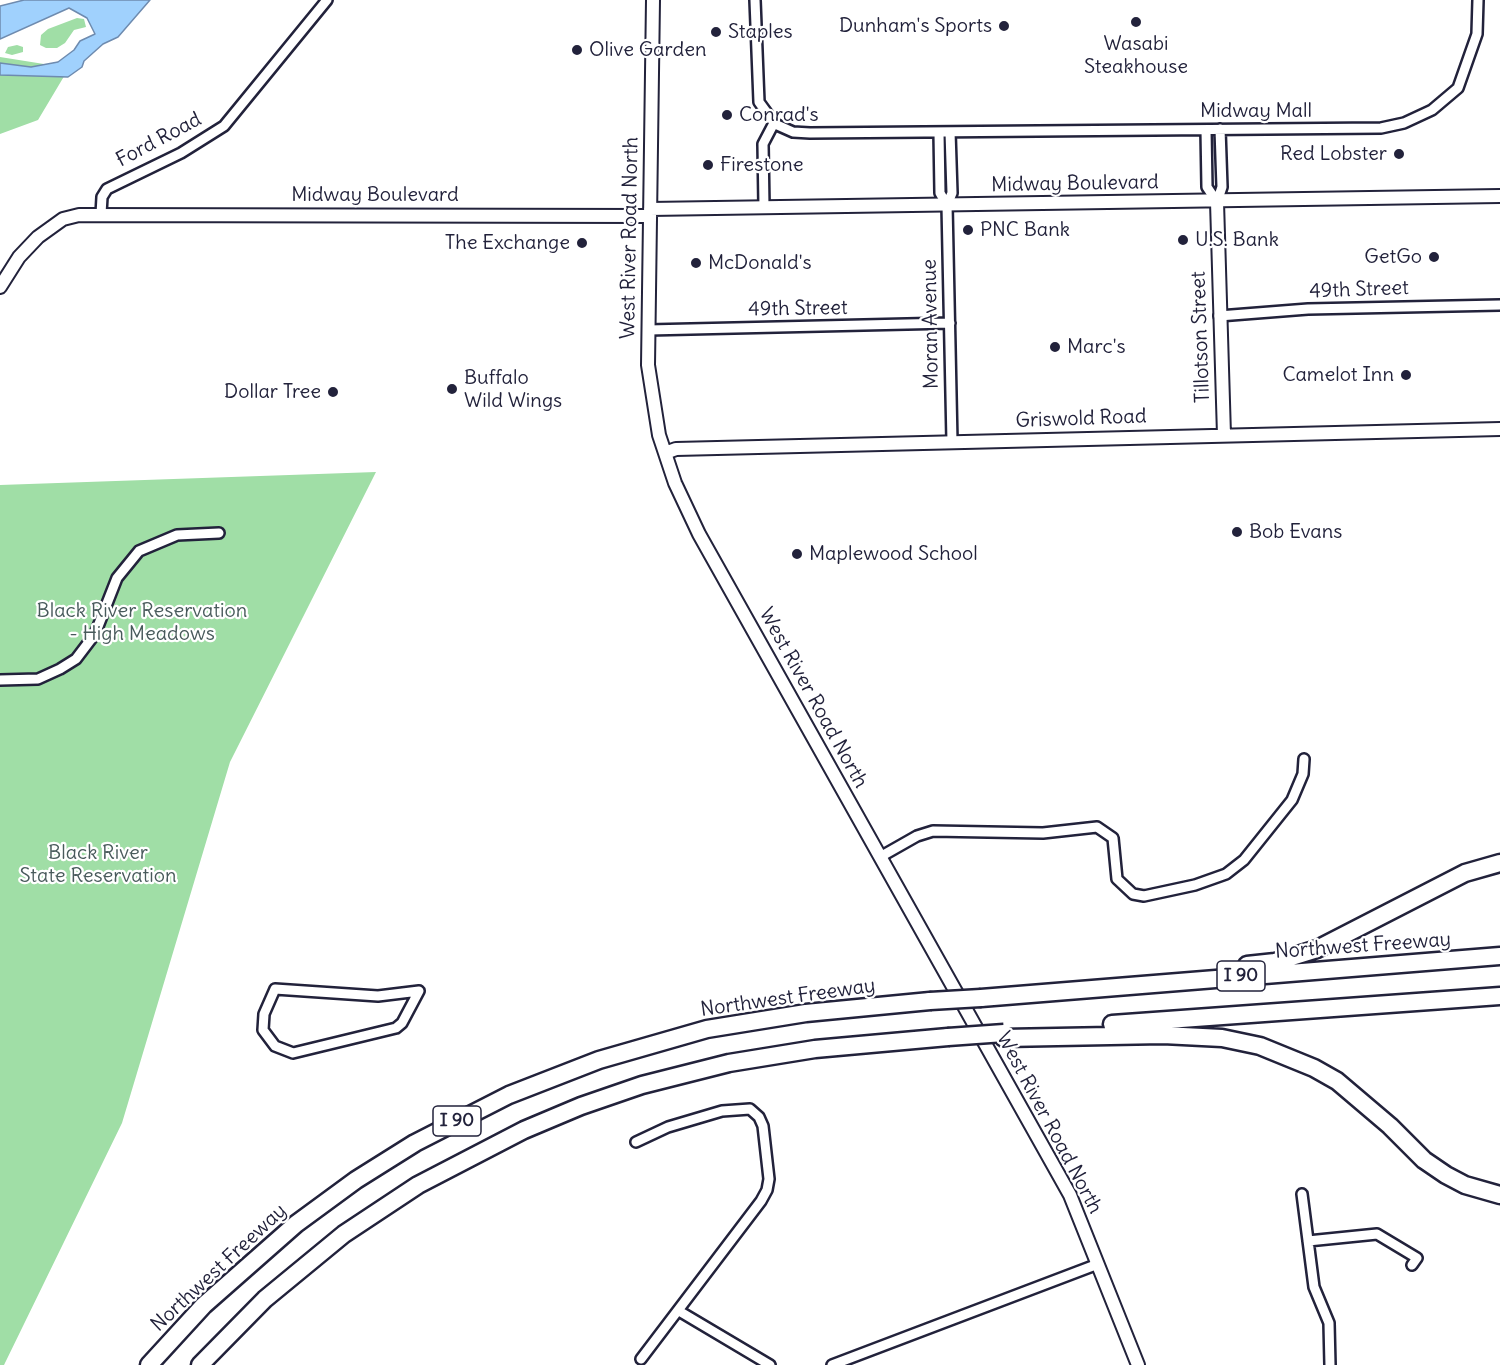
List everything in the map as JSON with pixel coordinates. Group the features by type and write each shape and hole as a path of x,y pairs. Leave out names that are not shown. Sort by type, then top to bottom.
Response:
{"highway":[{"path":"1035,993 1079,983 1275,962 1317,949 1465,873 1500,863"},
{"name":"Northwest Freeway","path":"149,1365 204,1305 296,1224 416,1143 509,1095 599,1060 707,1029 806,1013 930,1001 1500,956"},
{"name":"I 90","path":"200,1365 265,1299 344,1234 418,1185 524,1130 581,1106 685,1073 771,1056 893,1042 1004,1035 1419,1000 1500,996"},
{"path":"1004,1035 1163,1035 1222,1038 1260,1046 1284,1054 1337,1082 1390,1126 1424,1160 1446,1175 1465,1185 1500,1194"}],"street":[{"name":"Ford Road","path":"101,214 102,197 107,189 188,150 224,126 327,0"},
{"name":"West River Road North","path":"653,0 648,330 652,400 664,453 675,483 699,534 1070,1195 1138,1365"},
{"path":"755,0 758,98 774,123 786,130 802,133 939,132"},
{"name":"Midway Mall","path":"939,132 1381,128 1422,115 1455,92 1464,78 1478,33 1478,0"},
{"path":"764,207 763,144 774,123"},
{"name":"Tillotson Street","path":"1220,129 1222,187 1217,202 1224,435"},
{"name":"Tillotson Street","path":"1206,130 1207,186 1217,202"},
{"name":"Moran Avenue","path":"939,132 940,193 947,205"},
{"name":"Moran Avenue","path":"951,132 952,193 947,205 952,442"},
{"name":"Midway Boulevard","path":"101,214 650,212 764,207 1500,196"},
{"path":"0,287 26,249 45,231 72,216 101,214"},
{"name":"49th Street","path":"1219,316 1308,309 1500,305"},
{"name":"49th Street","path":"648,330 950,323"},
{"name":"Griswold Road","path":"664,453 676,449 1500,429"},
{"path":"0,680 38,678 76,659 95,634 118,577 139,551 177,535 219,533"},
{"path":"880,858 917,836 933,831 1043,833 1097,827 1113,838 1117,879 1133,894 1144,896 1195,885 1226,874 1244,860 1292,800 1303,774 1304,759"},
{"path":"275,989 378,996 398,995 419,991 402,1023 388,1031 293,1053 275,1046 263,1030 264,1014 275,989"},
{"path":"636,1142 668,1127 738,1108 755,1112 763,1126 769,1170 767,1190 641,1359"},
{"path":"1302,1194 1314,1287 1329,1323 1330,1365"},
{"path":"1308,1241 1377,1234 1418,1258 1412,1265"},
{"path":"832,1365 1098,1264"},
{"path":"679,1311 770,1365"}],"green space":[{"path":"77,18 84,19 86,27 74,30 65,43 57,48 46,48 40,45 41,35 48,29"},
{"path":"17,45 23,47 23,52 12,55 5,53 8,47"},
{"path":"0,57 69,68 38,120 0,134"},
{"path":"376,472 230,762 122,1123 4,1365 0,1365 0,485"}],"water":[{"path":"24,0 150,0 118,37 103,44 84,61 82,67 68,77 0,75 0,63 31,67 58,62 74,50 80,41 95,34 87,18 69,8 0,39 0,6"}],"place":[{"name":"Wasabi Steakhouse","path":"1136,22"},
{"name":"Dunham's Sports","path":"1004,26"},
{"name":"Staples","path":"716,32"},
{"name":"Olive Garden","path":"577,50"},
{"name":"Conrad's","path":"727,115"},
{"name":"Red Lobster","path":"1399,154"},
{"name":"Firestone","path":"708,165"},
{"name":"PNC Bank","path":"968,230"},
{"name":"U.S. Bank","path":"1183,240"},
{"name":"The Exchange","path":"582,243"},
{"name":"GetGo","path":"1434,257"},
{"name":"McDonald's","path":"696,263"},
{"name":"Marc's","path":"1055,347"},
{"name":"Camelot Inn","path":"1406,375"},
{"name":"Buffalo Wild Wings","path":"452,389"},
{"name":"Dollar Tree","path":"333,392"},
{"name":"Bob Evans","path":"1237,532"},
{"name":"Maplewood School","path":"797,554"}],"park label":[{"name":"Black River Reservation - High Meadows","path":"142,622"},
{"name":"Black River State Reservation","path":"98,864"}]}
